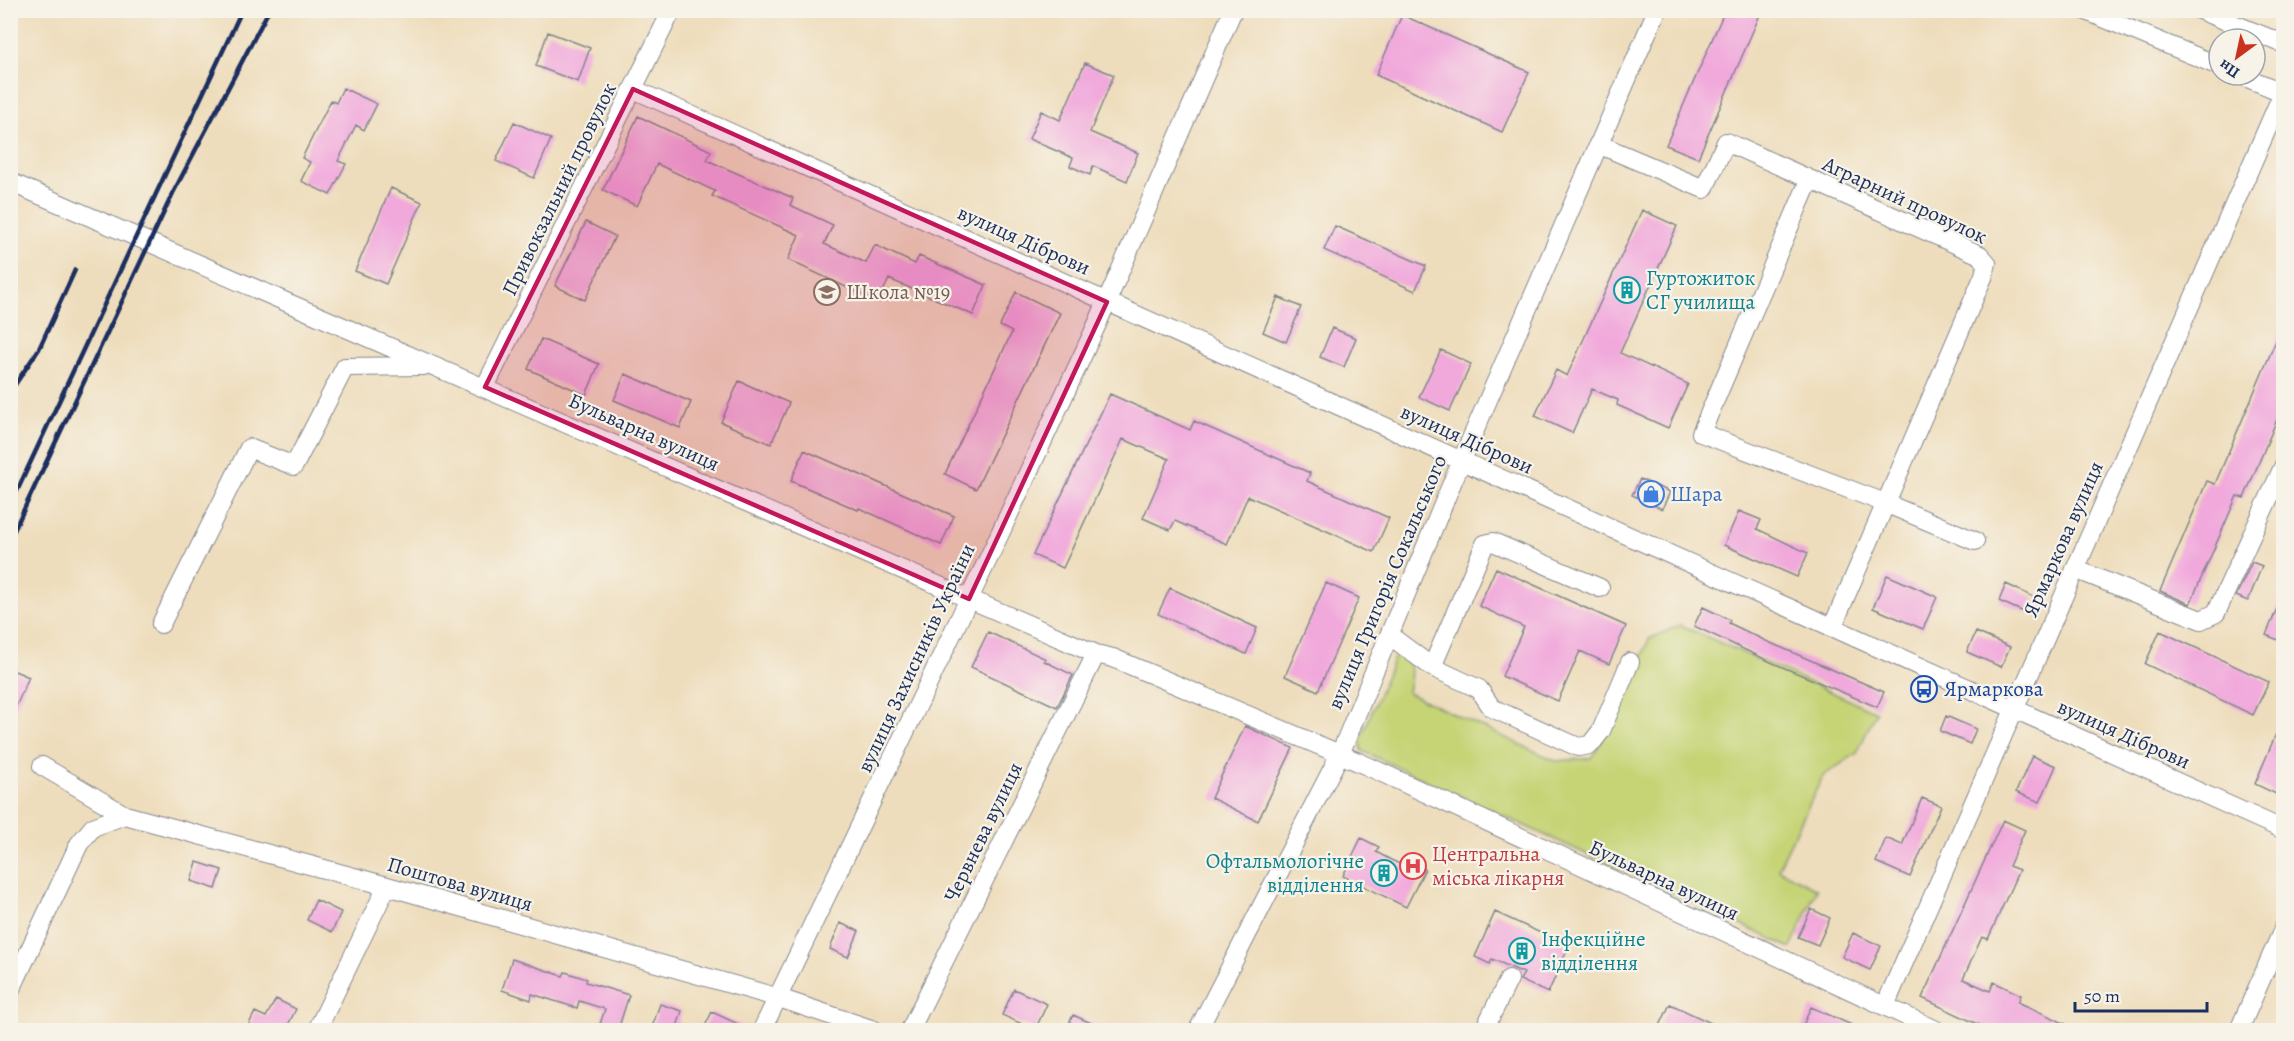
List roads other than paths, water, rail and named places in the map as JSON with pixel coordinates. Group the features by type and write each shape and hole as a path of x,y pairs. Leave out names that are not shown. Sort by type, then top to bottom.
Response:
{"street":[{"name":"Привокзальний провулок","path":"485,387 672,10"},
{"name":"вулиця Захисників України","path":"762,1030 969,599 1107,302 1233,10"},
{"name":"вулиця Григорія Сокальського","path":"1198,1030 1340,754 1461,462 1657,10"},
{"path":"2084,10 2207,61"},
{"path":"2199,10 2283,44"},
{"path":"2267,86 2283,92"},
{"name":"вулиця Діброви","path":"633,89 2283,830"},
{"name":"Ярмаркова вулиця","path":"1884,1006 2283,92"},
{"name":"Аграрний провулок","path":"1598,144 1704,189 1726,142 1809,181 1980,255 1987,263 1984,275 1832,628"},
{"path":"1809,181 1701,433 1885,503 1975,541"},
{"name":"Бульварна вулиця","path":"10,182 1096,654 1113,658 1340,754 1936,1030"},
{"path":"161,624 249,448 294,466 345,367 431,366"},
{"path":"2075,569 2200,620 2216,614 2283,465"},
{"path":"1431,667 1485,544 1493,542 1600,588"},
{"path":"1389,635 1431,667 1479,689 1492,708 1578,747 1590,745 1601,731 1630,662"},
{"name":"Червнева вулиця","path":"910,1030 1096,654"},
{"name":"Поштова вулиця","path":"42,766 125,815 387,886 779,998 874,1030"},
{"path":"10,992 79,844 93,827 125,815"},
{"path":"317,1030 387,886"},
{"path":"2239,1030 2283,927"},
{"path":"1484,1030 1509,979"}],"railway":[{"path":"10,506 242,10"},
{"path":"10,539 173,193 269,10"},
{"path":"10,392 39,349 75,270"}],"place":[{"name":"Гуртожиток СГ училища","path":"1627,290"},
{"name":"Школа №19","path":"827,292"},
{"name":"Шара","path":"1651,494"},
{"name":"Ярмаркова","path":"1924,689"},
{"name":"Центральна міська лікарня","path":"1413,866"},
{"name":"Офтальмологічне відділення","path":"1384,873"},
{"name":"Інфекційне відділення","path":"1522,951"}]}
